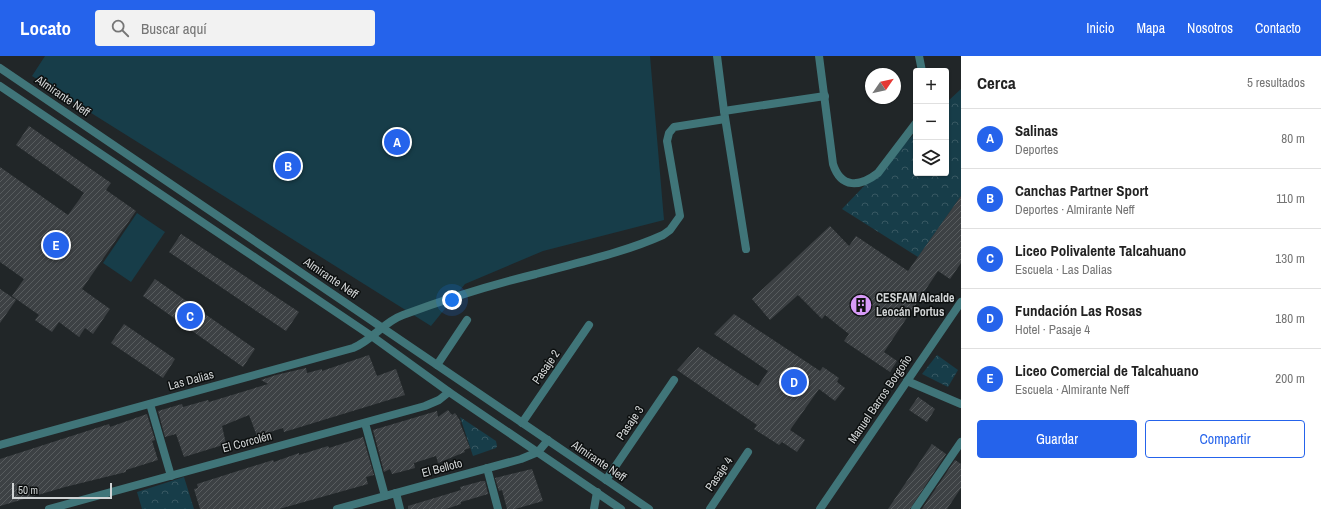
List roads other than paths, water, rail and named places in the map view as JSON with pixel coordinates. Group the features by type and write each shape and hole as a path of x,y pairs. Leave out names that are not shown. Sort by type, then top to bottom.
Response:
{"street":[{"path":"717,56 746,249"},
{"path":"819,56 833,164 838,176 850,183 865,181 878,173 913,127"},
{"path":"919,56 921,68"},
{"name":"Almirante Neff","path":"0,68 649,509"},
{"path":"0,86 373,337 449,392 621,509"},
{"path":"725,115 825,96"},
{"name":"Las Dalias","path":"0,445 353,348 373,337 394,319 447,300 617,251 663,235 670,230 680,216 667,142 669,133 674,127 725,115"},
{"name":"Manuel Barros Borgoño","path":"820,509 961,302"},
{"path":"437,365 467,320"},
{"name":"Pasaje 2","path":"522,422 590,325"},
{"name":"Pasaje 3","path":"606,480 674,380"},
{"path":"908,381 961,404"},
{"name":"El Corcolén","path":"49,509 425,406 439,400 449,392"},
{"path":"150,404 171,476"},
{"path":"365,422 385,496"},
{"path":"538,452 548,440"},
{"path":"915,509 961,442"},
{"name":"El Belloto","path":"337,509 487,468 538,452"},
{"name":"Pasaje 4","path":"710,509 748,452"},
{"path":"487,468 498,509"},
{"path":"594,509 597,492"},
{"path":"396,493 400,509"}],"place":[{"name":"Salinas","path":"397,142"},
{"name":"Canchas Partner Sport","path":"288,166"},
{"name":"Liceo Comercial de Talcahuano","path":"56,245"},
{"name":"CESFAM Alcalde Leocán Portus","path":"861,305"},
{"name":"Liceo Polivalente Talcahuano","path":"190,316"},
{"name":"Fundación Las Rosas","path":"794,382"}]}
